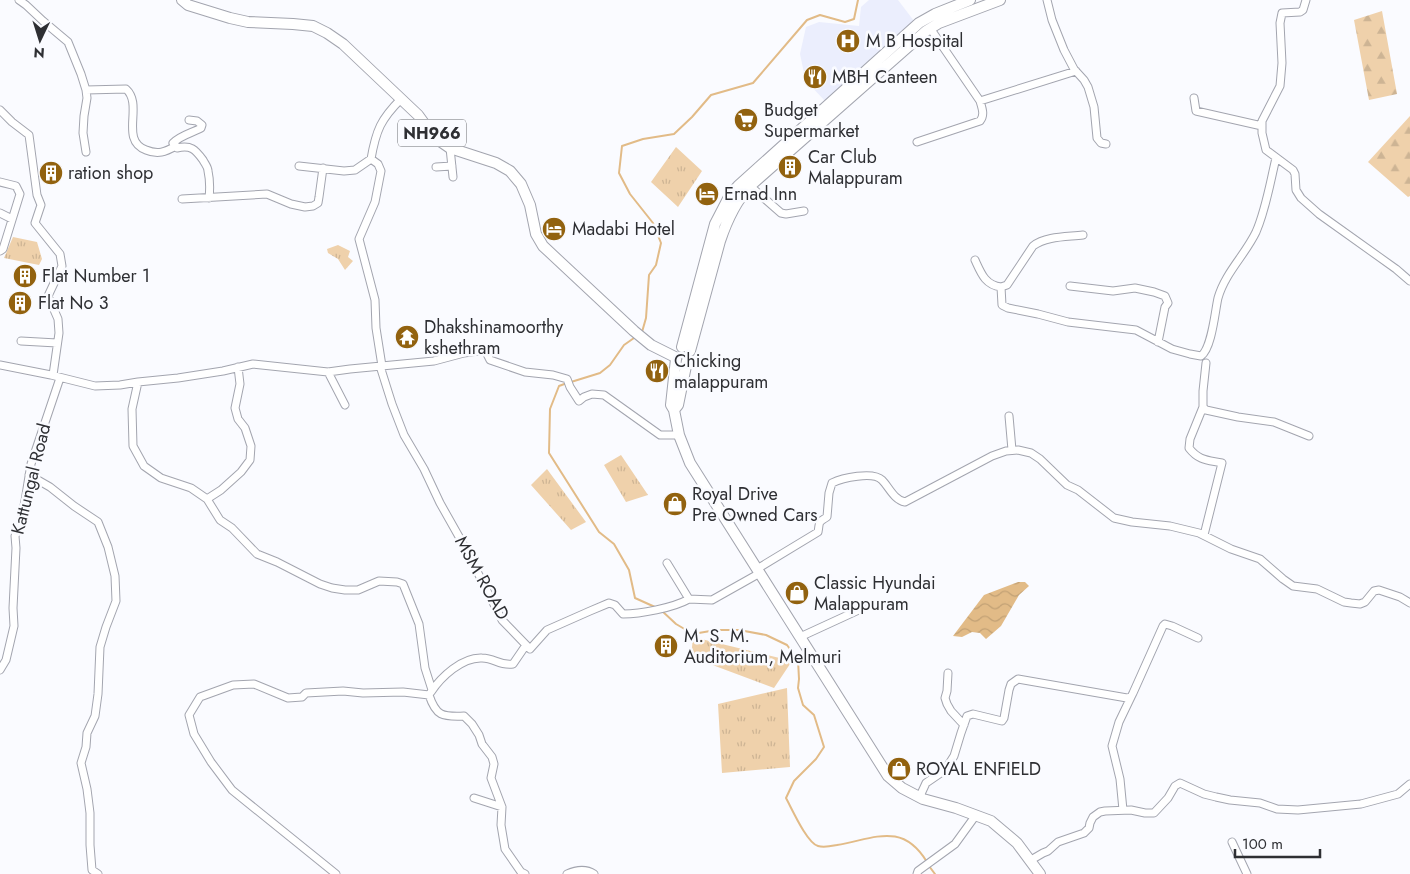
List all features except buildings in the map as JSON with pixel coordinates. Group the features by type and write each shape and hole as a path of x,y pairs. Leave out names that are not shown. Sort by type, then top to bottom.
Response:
{"highway":[{"name":"NH966","path":"182,0 188,5 248,22 313,26 343,44 418,115 434,137 450,148 496,163 510,171 521,184 530,205 536,234 543,246 634,332 651,345 680,352"},
{"path":"970,0 935,14 919,23 749,175 730,195 715,224 680,352 671,405 674,410 679,435 690,463 888,776 902,788 924,799 991,821 1017,843 1040,874"},
{"path":"680,352 725,225 737,202 750,186 930,28 938,23 1000,0"},
{"path":"885,54 892,62"},
{"path":"674,410 678,405 687,362 690,357 680,352"}],"street":[{"path":"18,0 68,42 86,90 87,98 82,133 86,152"},
{"path":"1047,0 1052,20 1064,50 1088,87 1094,107 1097,138 1101,143 1106,144"},
{"path":"1306,0 1303,10 1300,12 1282,13 1280,23 1282,63 1280,86 1262,122 1266,150 1293,170 1296,190 1319,214 1396,268 1410,281"},
{"path":"917,142 980,121 983,113 980,101 930,28"},
{"path":"980,101 1076,70"},
{"path":"86,90 126,89 130,92 134,110 132,132 138,146 154,153 161,153 176,146 177,148 191,148 197,152 208,168 209,198"},
{"path":"1194,98 1196,111 1262,126"},
{"path":"299,166 355,170 371,159 375,137 381,124 401,99"},
{"name":"Kattungal Road","path":"0,110 29,135 37,195 41,206 35,223 60,254 62,266 48,296 58,319 56,376 28,475 20,525 15,536 14,626 6,660 0,670"},
{"path":"176,146 174,142 179,137 201,128 202,125 197,121 189,120"},
{"path":"450,148 453,177"},
{"path":"1204,535 1222,463 1203,460 1195,456 1189,448 1190,439 1203,407 1203,391 1209,364 1204,354 1213,329 1218,298 1225,281 1256,233 1264,210 1276,158"},
{"name":"MSM ROAD","path":"371,159 378,164 381,171 375,202 359,239 375,300 376,328 381,366 392,404 404,435 424,468 440,504 502,620 526,645"},
{"path":"436,167 452,166"},
{"path":"182,200 267,194 291,204 305,207 313,206 318,203 323,168"},
{"path":"0,182 16,186 20,194 3,249 0,251"},
{"path":"750,186 781,213 804,211"},
{"path":"0,213 12,219"},
{"path":"975,260 982,276 990,284 1001,287 1007,285 1033,246 1038,242 1083,235"},
{"path":"1070,286 1113,291 1135,288 1165,296 1168,303 1158,342"},
{"path":"1001,287 1002,305 1008,308 1068,322 1136,330 1172,349 1201,356 1204,354"},
{"path":"21,341 57,343"},
{"path":"0,365 94,386 178,378 253,364 328,372 434,361 485,350 490,360 525,372 553,375 568,379 570,387 579,401 592,394 604,395 660,435 679,435"},
{"path":"207,499 222,490 241,472 250,460 251,446 244,428 238,419 235,408 240,384 238,367"},
{"path":"328,372 344,405"},
{"path":"138,382 132,409 133,446 144,466 161,478 191,488 207,499 220,520 232,528 257,554 278,562 320,584 344,590 358,590 380,581 403,584 419,624 433,707 439,714 451,717 464,716 472,724 482,744 492,757 494,764 491,778 502,807 501,825 505,850 521,872 525,874"},
{"path":"1203,407 1206,410 1238,417 1274,422 1309,436"},
{"path":"1009,416 1012,450"},
{"path":"430,693 451,671 474,658 484,658 504,665 513,664 526,645 530,649 547,630 590,610 609,604 615,605 622,614 633,614 679,605 688,599 712,600 818,532 818,524 827,517 829,493 832,484 840,479 872,475 881,478 901,501 905,502 992,456 1012,450 1031,453 1067,485 1078,490 1114,518 1170,526 1204,535 1231,550 1260,559 1293,586 1317,589 1344,602 1360,604 1365,602 1374,591 1379,590 1410,602"},
{"path":"28,475 50,487 98,522 108,547 115,576 116,601 100,647 95,716 87,733 86,747 81,763 90,813 92,870 98,874"},
{"path":"666,563 688,599"},
{"path":"800,637 863,608"},
{"path":"1124,810 1120,779 1112,746 1119,722 1163,626 1165,624 1172,626 1198,638"},
{"path":"948,672 945,698 951,711 964,725"},
{"path":"920,796 926,783 946,770 954,756 967,716 973,714 1002,721 1009,690 1018,679 1127,698 1131,697"},
{"path":"336,874 232,790 211,762 194,734 189,715 200,697 233,685 254,684 288,698 302,697 306,693 343,691 363,693 430,693"},
{"path":"1031,860 1048,851 1058,842 1084,833 1089,828 1093,817 1100,812 1124,810 1154,813 1168,798 1175,786 1180,783 1204,794 1216,797 1260,803 1277,809 1298,810 1361,804 1398,794 1410,784"},
{"path":"474,798 502,807"},
{"path":"917,873 955,844 976,815"},
{"path":"1232,842 1247,874"},
{"path":"567,874 576,870 589,871 594,874"}],"shaded area":[{"name":"M B Hospital","path":"869,0 898,0 914,21 826,102 810,85 804,73 800,54 806,27 819,22 859,26 861,7"}],"green space":[{"path":"1382,11 1397,94 1369,100 1354,20"},
{"path":"1410,116 1410,196 1408,197 1368,162"},
{"path":"676,147 702,171 678,207 651,182"},
{"path":"13,237 37,242 42,259 39,265 4,258"},
{"path":"338,245 350,251 348,257 353,261 345,270 338,259 328,253 327,249"},
{"path":"621,455 648,495 626,502 604,465"},
{"path":"547,469 586,522 571,530 531,485"},
{"path":"693,637 792,661 774,688 691,657"},
{"path":"787,688 790,767 722,773 718,704"}],"water":[{"path":"1018,582 1025,582 1029,586 1019,595 1001,626 986,639 980,633 972,632 962,637 953,636 984,595"}],"waterway":[{"path":"642,332 646,318 649,275 656,265 661,243 653,223 630,194 619,173 622,146 643,139 674,134 711,95 753,83 807,20 820,15 845,22 854,19 858,0"},
{"path":"571,382 600,373 610,365 624,345 634,338"},
{"path":"567,383 559,386 550,409 549,453 599,532 614,544 629,570 635,598 655,607"},
{"path":"661,610 676,624 693,634 716,630 739,630 766,635 787,645 798,660 798,688 803,705 814,715 824,747 816,759 794,781 786,798 809,839 814,844 825,847 875,837 897,837 908,841 927,862"},
{"path":"929,866 935,874"}],"place":[{"name":"M B Hospital","path":"848,41"},
{"name":"MBH Canteen","path":"815,77"},
{"name":"Budget Supermarket","path":"746,120"},
{"name":"Car Club Malappuram","path":"790,167"},
{"name":"ration shop","path":"51,173"},
{"name":"Ernad Inn","path":"707,194"},
{"name":"Madabi Hotel","path":"554,229"},
{"name":"Flat Number 1","path":"25,276"},
{"name":"Flat No 3","path":"20,303"},
{"name":"Dhakshinamoorthy kshethram","path":"407,337"},
{"name":"Chicking malappuram","path":"657,371"},
{"name":"Royal Drive Pre Owned Cars","path":"675,504"},
{"name":"Classic Hyundai Malappuram","path":"797,593"},
{"name":"M. S. M. Auditorium, Melmuri","path":"666,646"},
{"name":"ROYAL ENFIELD","path":"899,769"}]}
